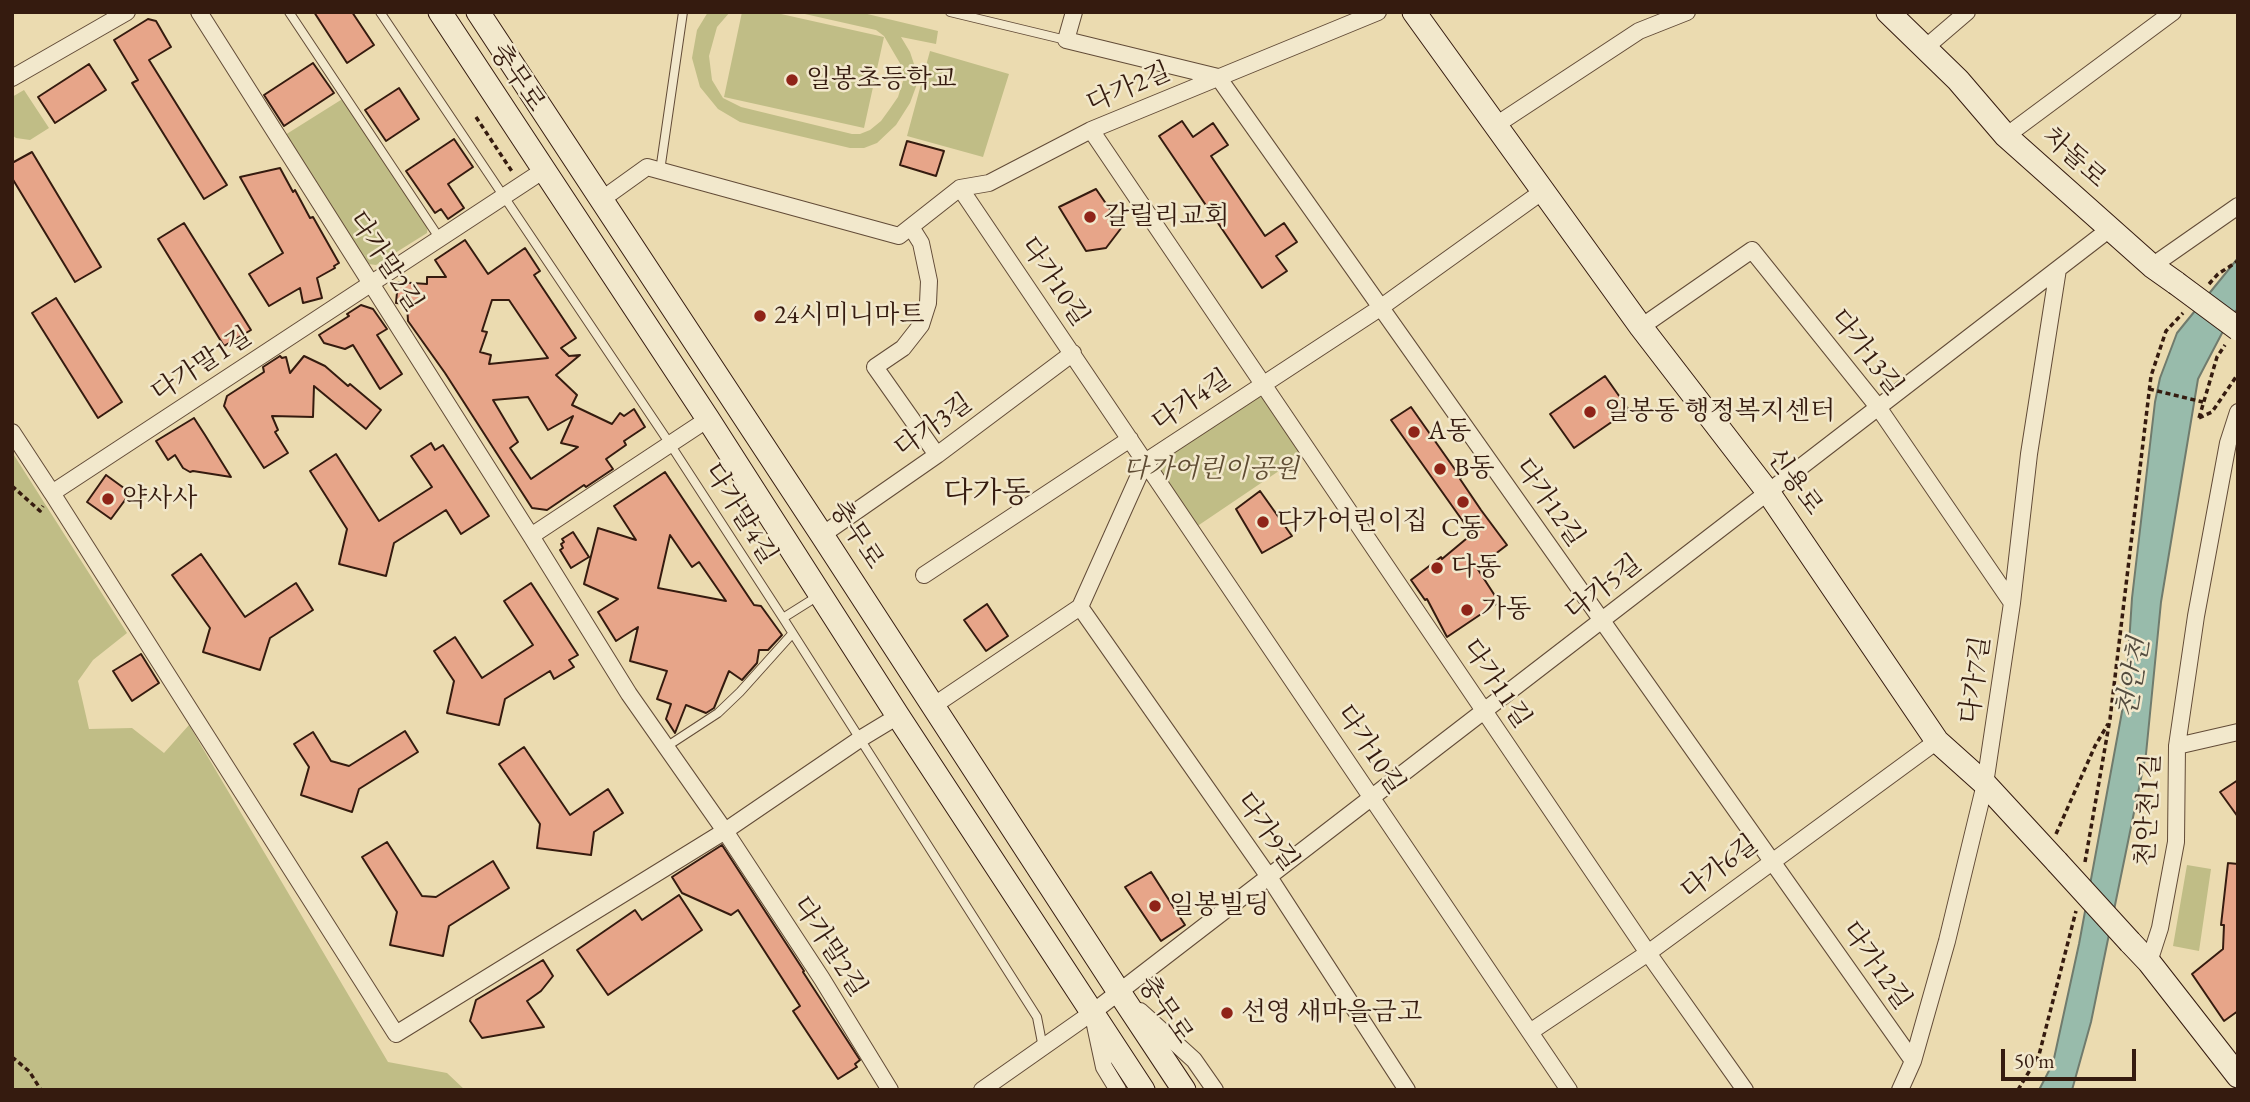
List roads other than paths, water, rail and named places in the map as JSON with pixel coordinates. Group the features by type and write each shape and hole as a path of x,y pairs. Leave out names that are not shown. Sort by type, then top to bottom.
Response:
{"main road":[{"name":"충무로","path":"440,12 708,419 898,716 1143,1090"},
{"name":"충무로","path":"478,12 1184,1090"},
{"name":"신용로","path":"1415,12 1641,327 1768,492 1937,741 1985,784 2149,962 2238,1076"},
{"name":"차돌로","path":"1888,12 1958,80 2006,136 2073,198 2234,333"}],"street":[{"path":"12,78 127,12"},
{"name":"다가말2길","path":"199,12 629,694 725,831 822,979 890,1090"},
{"path":"1074,12 1066,40 1218,76"},
{"name":"다가2길","path":"911,227 960,188 989,183 1091,130 1378,12"},
{"path":"1496,125 1639,31 1687,12"},
{"path":"1925,48 1967,12"},
{"path":"2006,136 2173,12"},
{"name":"다가12길","path":"1218,76 1913,1061"},
{"name":"다가11길","path":"1091,130 1648,953 1745,1090"},
{"path":"601,200 647,167 899,236 911,227 920,243 929,281 928,303 921,325 903,348 875,367 937,455"},
{"name":"다가말1길","path":"52,493 544,170"},
{"name":"다가10길","path":"960,188 1569,1090"},
{"name":"다가4길","path":"1080,607 1145,461 1380,308 1543,191"},
{"path":"2152,266 2238,206"},
{"name":"다가5길","path":"1093,1012 2112,228"},
{"name":"다가13길","path":"1641,327 1752,250 1878,407 2012,603"},
{"name":"다가7길","path":"1900,1090 1913,1061 1947,941 1985,784 2012,603 2029,454 2058,269"},
{"name":"다가3길","path":"822,535 937,455 1073,353"},
{"name":"천안천1길","path":"2149,962 2160,928 2176,842 2177,746 2196,615 2228,443 2238,412"},
{"path":"531,536 708,419"},
{"path":"12,432 396,1034 725,831 898,716"},
{"path":"924,575 1130,439"},
{"path":"933,706 1080,607"},
{"name":"다가9길","path":"1080,607 1269,877 1407,1090"},
{"path":"2177,746 2238,732"},
{"name":"다가6길","path":"1530,1032 1648,953 1937,741"},
{"path":"1119,992 1194,1060 1215,1090"},
{"path":"982,1090 1093,1012 1104,1067 1118,1090"}],"lane":[{"path":"289,12 440,239"},
{"name":"다가말4길","path":"380,12 670,444 783,618 1037,1017 1043,1049"},
{"path":"660,171 683,12"},
{"path":"950,12 1066,40"},
{"path":"783,618 821,594"},
{"path":"666,747 718,713 792,634"}],"water":[{"name":"천안천","path":"2238,258 2238,309 2232,314 2198,379 2161,602 2146,754 2091,1022 2072,1090 2039,1090 2053,1063 2079,944 2126,690 2132,598 2160,378 2177,333"}],"place":[{"name":"일봉초등학교","path":"792,80"},
{"name":"갈릴리교회","path":"1090,217"},
{"name":"24시미니마트","path":"760,316"},
{"name":"일봉동 행정복지센터","path":"1590,412"},
{"name":"A동","path":"1414,432"},
{"name":"B동","path":"1440,469"},
{"name":"약사사","path":"108,499"},
{"name":"C동","path":"1463,502"},
{"name":"다가어린이집","path":"1263,522"},
{"name":"다동","path":"1437,568"},
{"name":"가동","path":"1467,610"},
{"name":"일봉빌딩","path":"1155,906"},
{"name":"선영 새마을금고","path":"1227,1013"}],"district":[{"name":"다가동","path":"987,494"}],"park label":[{"name":"다가어린이공원","path":"1211,470"}]}
